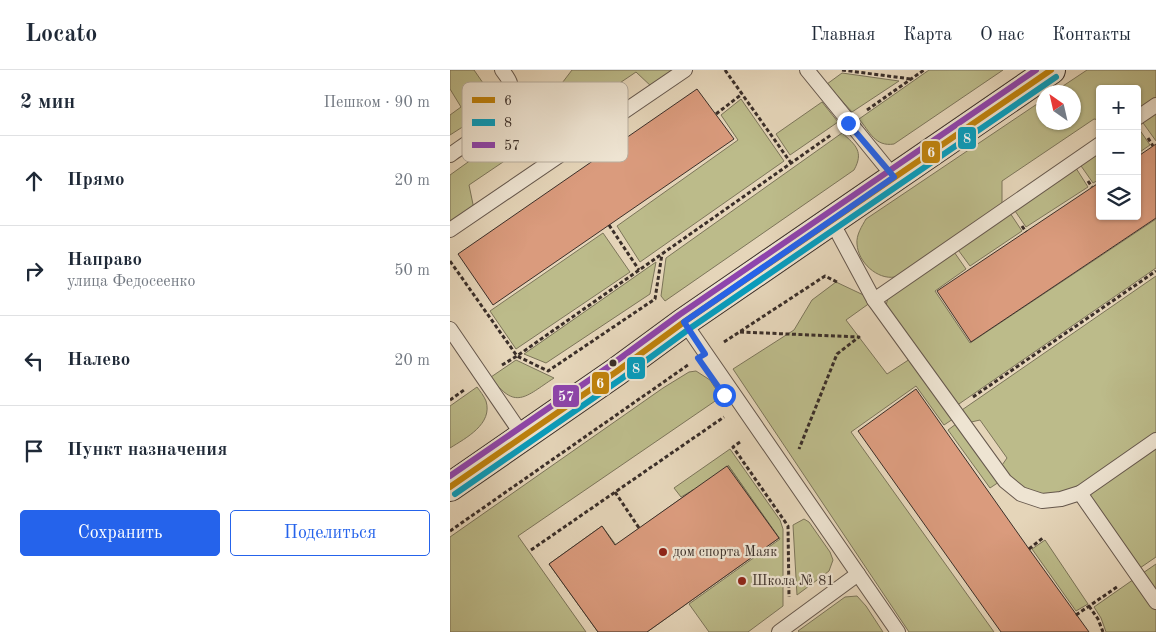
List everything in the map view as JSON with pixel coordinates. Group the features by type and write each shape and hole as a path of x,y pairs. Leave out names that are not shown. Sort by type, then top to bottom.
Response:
{"main road":[{"path":"450,487 831,220 1051,70"}],"lane":[{"path":"502,70 510,82"},
{"path":"628,109 685,70"},
{"path":"807,70 848,123 894,177"},
{"path":"1141,115 1156,105"},
{"path":"450,155 462,146"},
{"path":"874,300 1096,147"},
{"path":"450,230 550,162"},
{"path":"831,220 874,300 1005,481 1021,494 1042,500 1062,499 1080,492 1156,440"},
{"path":"684,322 738,407 789,475 898,632"},
{"path":"450,330 523,436"},
{"path":"1080,492 1156,602"},
{"path":"784,628 858,574"}],"path":[{"path":"725,70 791,163"},
{"path":"845,70 911,79"},
{"path":"450,400 481,377 517,356 924,70"},
{"path":"716,114 742,94"},
{"path":"609,226 639,270"},
{"path":"450,261 517,356 548,371 655,299 662,254"},
{"path":"954,411 1156,271"},
{"path":"450,530 705,354 825,276 874,300"},
{"path":"739,332 859,337 837,354 789,475"},
{"path":"531,550 738,407 751,434 733,447 788,526 784,628"},
{"path":"615,492 639,528"},
{"path":"1029,549 1044,537"},
{"path":"1076,615 1089,606 1098,619 1103,632"}],"shaded area":[{"path":"450,70 474,70 482,82 462,82 462,127 450,135 450,115 461,107 450,89"},
{"path":"572,70 678,70 653,88 636,72 621,82 563,82"},
{"path":"929,70 1003,70 894,144 882,143 873,138 859,119"},
{"path":"1087,70 1156,70 1156,102 1141,112 1141,85 1096,85 1096,119 1081,128 1081,85 1064,85"},
{"path":"842,73 899,81 852,112 827,84"},
{"path":"741,99 784,161 640,262 617,226 738,140 721,115"},
{"path":"822,102 838,122 790,155 776,134"},
{"path":"1036,105 1036,130 1078,130 1002,181 1002,207 910,271 901,275 888,277 875,273 861,257 858,251 857,237 866,219"},
{"path":"1156,110 1156,141 1141,120"},
{"path":"1141,132 1150,145 1141,151"},
{"path":"842,133 857,149 858,158 854,170 665,301 661,296 666,258"},
{"path":"1096,151 1096,181 1093,183 1079,163"},
{"path":"468,162 503,162 469,185 475,214 450,230 450,175"},
{"path":"1074,165 1088,187 1026,227 1013,208"},
{"path":"1008,210 1022,231 970,266 956,247"},
{"path":"1156,219 1156,268 956,406 886,305 889,295 952,249 966,269 935,291 970,343"},
{"path":"603,233 630,272 516,349 490,311"},
{"path":"656,262 650,294 546,363 524,354"},
{"path":"1156,276 1156,436 1079,490 1040,498 1022,490 1000,468 1007,458 980,420 967,423 959,412"},
{"path":"836,282 874,300 846,320 887,374 913,357 956,417 944,425 916,386 851,432 994,632 909,632 733,369 794,330 812,300"},
{"path":"516,360 554,378 528,395 514,397 507,394 499,388 491,377"},
{"path":"696,371 710,380 721,397 518,536 586,632 450,632 450,537 663,388 689,372"},
{"path":"477,387 486,401 486,417 477,429 450,448 450,406"},
{"path":"960,421 1002,480 990,488 948,430"},
{"path":"1156,443 1156,557 1137,570 1084,494"},
{"name":"дом спорта Маяк","path":"730,449 780,520 783,529 783,606 748,632 709,632 689,604 780,539 728,465 779,538 647,632 598,632 549,564 602,526 616,545 693,490 681,497 674,488"},
{"path":"804,519 809,522 830,552 833,560 829,571 797,595 793,525"},
{"path":"1045,540 1088,604 1076,611 1032,549"},
{"path":"1156,564 1156,598 1140,575"},
{"path":"1137,577 1156,606 1156,632 1106,632 1101,618 1094,607"},
{"path":"857,596 883,632 798,631 845,597"}],"building":[{"path":"697,89 734,139 493,305 458,254 591,162 628,162 628,137"},
{"path":"1156,144 1156,218 971,342 937,291 1096,185 1096,220 1141,220 1141,154"},
{"path":"916,389 1089,632 1001,632 858,431"},
{"name":"дом спорта Маяк","path":"727,466 779,538 647,632 598,632 549,564 602,526 615,545"}],"transit line":[{"name":"57","path":"450,476 611,365 679,315 1036,70"},
{"name":"6","path":"450,487 616,372 684,322 1051,70"},
{"name":"8","path":"455,494 621,379 689,329 1056,77"}],"place":[{"name":"дом спорта Маяк","path":"663,552"},
{"name":"Школа № 81","path":"742,581"}],"route":[{"path":"724,395 698,358 705,354 684,322 894,177 848,123"}]}
